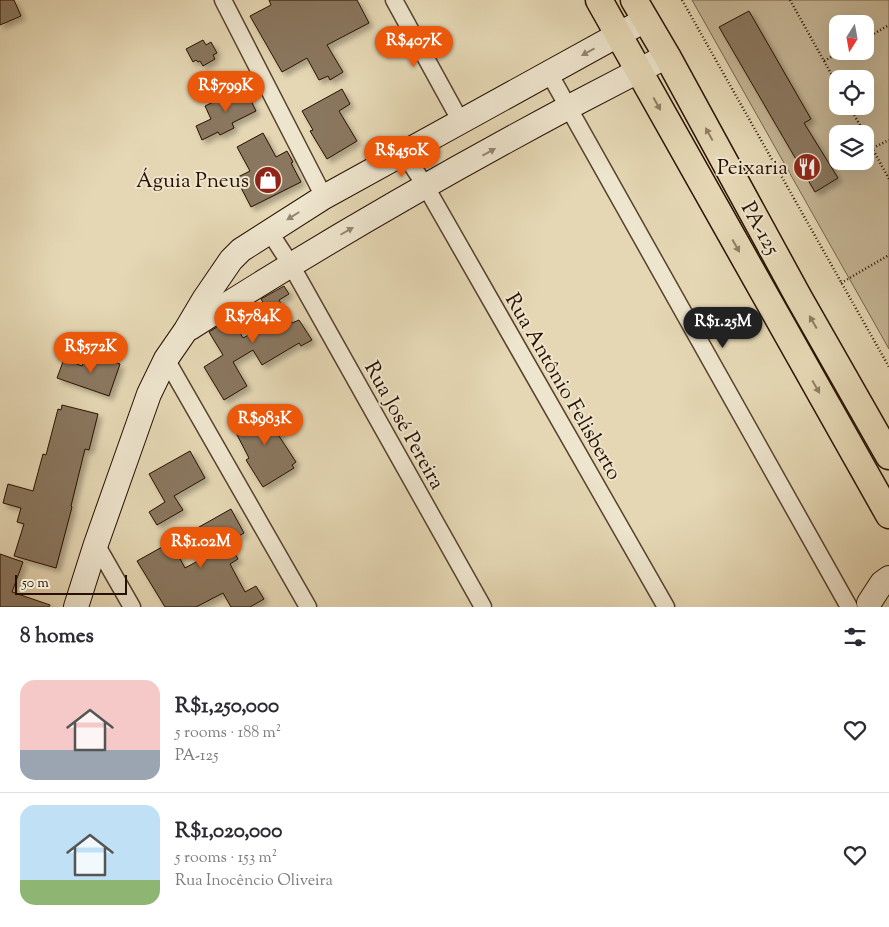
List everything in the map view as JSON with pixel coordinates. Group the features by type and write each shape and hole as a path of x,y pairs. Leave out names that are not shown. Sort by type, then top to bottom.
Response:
{"main road":[{"name":"PA-125","path":"599,0 889,515"},
{"name":"PA-125","path":"640,10 799,298 884,447"},
{"path":"774,313 799,298"},
{"path":"854,452 884,447"}],"street":[{"path":"224,0 324,197"},
{"path":"394,0 462,122"},
{"path":"76,607 96,544 149,394 166,359 231,260 241,250 269,231 324,197 619,35 640,10"},
{"path":"186,330 290,265 426,187 569,107 667,56"},
{"path":"549,73 875,597"},
{"name":"Rua Antônio Felisberto","path":"404,153 426,187 666,607"},
{"name":"Rua José Pereira","path":"269,231 483,607"},
{"path":"166,359 308,607"},
{"path":"96,544 132,607"}],"path":[{"path":"682,0 889,367"},
{"path":"790,0 829,70"},
{"path":"874,33 889,25"},
{"path":"824,61 829,58"},
{"path":"874,148 889,140"},
{"path":"874,150 889,179"},
{"path":"842,284 889,256"}],"shaded area":[{"path":"692,0 889,0 889,349"}],"building":[{"path":"0,0 14,0 21,16 0,25"},
{"path":"269,0 357,0 369,23 327,45 343,72 330,80 328,76 319,80 307,58 282,72 250,16 271,5"},
{"path":"749,11 811,119 804,123 829,163 829,170 833,170 838,178 815,192 719,27"},
{"path":"203,40 206,45 211,42 217,53 213,55 215,59 203,66 200,61 196,60 193,62 186,49"},
{"path":"244,87 256,111 232,123 234,128 220,135 218,132 202,140 196,126 211,119 205,106"},
{"path":"342,89 350,104 339,111 357,141 327,159 310,131 313,130 302,111"},
{"name":"Águia Pneus","path":"263,133 276,157 287,151 301,182 251,207 236,178 250,171 237,147"},
{"path":"284,286 289,294 279,300 292,323 299,320 312,340 301,346 299,343 262,365 253,350 233,362 247,386 224,400 204,367 223,355 209,332 231,318 243,338 252,333 253,335 275,322 261,299"},
{"path":"87,352 120,364 109,396 57,378 64,359 82,366"},
{"path":"62,405 98,414 89,450 85,449 56,568 14,556 24,524 17,522 21,508 3,503 8,484 33,491 43,454 46,455 58,409 61,410"},
{"path":"276,405 284,419 277,423 283,435 279,436 296,462 292,465 294,468 263,487 246,460 249,458 233,427"},
{"path":"190,451 205,478 174,496 183,510 157,525 149,512 165,502 149,474"},
{"path":"231,509 244,533 228,542 238,559 230,564 245,592 256,586 264,599 250,607 231,607 223,593 196,607 165,607 137,561 171,542 185,568 207,556 192,531"},
{"path":"0,554 23,562 12,592 50,605 49,607 0,607"}],"place":[{"name":"Peixaria","path":"807,167"},
{"name":"Águia Pneus","path":"268,180"}]}
